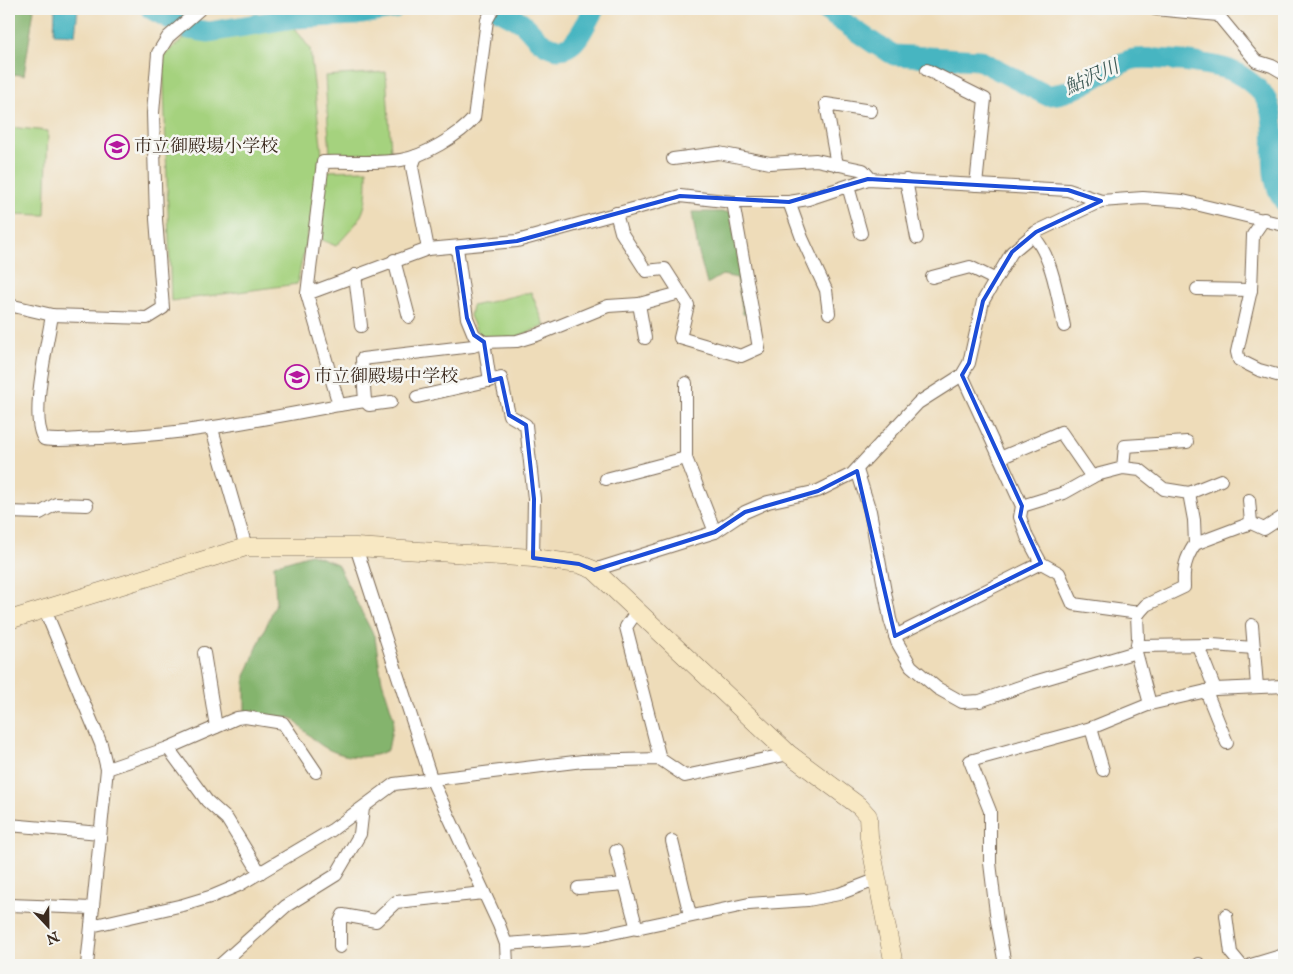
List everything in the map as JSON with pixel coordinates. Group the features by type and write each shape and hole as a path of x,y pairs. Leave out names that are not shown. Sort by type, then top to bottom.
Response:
{"street":[{"path":"9,305 52,315 147,318 163,308 156,218 153,113 158,53 168,37 200,9"},
{"path":"340,405 307,294 323,162 401,160 416,156 464,130 474,118 486,20 493,9"},
{"path":"1155,9 1218,15 1256,61 1272,66 1284,74"},
{"path":"927,70 985,99 976,185"},
{"path":"837,165 826,104 871,111"},
{"path":"673,159 719,153 770,163 816,160 863,170 871,179"},
{"path":"416,156 412,167 428,250"},
{"path":"307,294 394,260 428,250 517,241 616,212 680,196 733,202 789,202 808,199 871,179 1068,190 1101,200 1143,198 1183,200 1284,225"},
{"path":"906,180 917,238"},
{"path":"848,186 861,233"},
{"path":"594,570 716,532 746,512 768,502 818,491 857,470 918,403 962,375 969,363 983,301 994,279 1012,252 1032,235 1101,200"},
{"path":"616,212 621,232 646,271 665,269 688,305 680,338 741,356 760,348 733,202"},
{"path":"789,202 802,238 826,290 829,313"},
{"path":"1264,219 1252,235 1251,290 1237,352 1239,360 1259,370 1284,377"},
{"path":"1032,235 1042,244 1057,294 1064,326"},
{"path":"457,248 467,318 474,335 484,342 490,381"},
{"path":"394,260 409,317"},
{"path":"932,277 970,267 994,279"},
{"path":"355,275 360,326"},
{"path":"1197,289 1251,290"},
{"path":"391,402 369,405 365,401 362,360 473,346 484,342 517,341 537,335 608,306 639,304 680,293"},
{"path":"639,304 645,338"},
{"path":"52,315 37,412 38,431 44,439 58,441 143,436 212,429 365,401"},
{"path":"962,375 1022,506 1020,517 1027,537 1041,564 1059,573 1073,604 1139,613"},
{"path":"417,396 500,378 509,415 526,424 534,499 533,558"},
{"path":"686,383 686,458 716,532"},
{"path":"212,429 246,548"},
{"path":"1000,458 1061,432 1092,477"},
{"path":"1123,468 1125,446 1187,442"},
{"path":"606,479 686,458"},
{"path":"1022,506 1064,493 1092,477 1123,468 1140,470 1164,489 1189,493 1221,480"},
{"path":"857,470 870,511 895,636 911,666 937,688 962,702 980,701 1136,649 1198,646 1254,648"},
{"path":"1150,704 1136,649 1137,615 1146,605 1184,587 1183,573 1186,558 1194,544 1194,520 1189,493"},
{"path":"1249,500 1251,523"},
{"path":"9,512 40,512 56,504 87,505"},
{"path":"1194,544 1251,523 1264,529 1284,516"},
{"path":"356,547 431,778 506,944 507,965"},
{"path":"9,620 246,548 356,547 533,558 579,564 594,570 789,754 854,802 868,816 894,965"},
{"path":"895,636 1041,564"},
{"path":"45,610 101,744 107,769 87,965"},
{"path":"638,611 626,627 660,759"},
{"path":"1252,625 1256,686"},
{"path":"1198,646 1227,743"},
{"path":"204,653 216,727"},
{"path":"1005,965 997,921 990,863 990,811 970,761 1091,728 1150,704 1210,690 1256,686 1284,686"},
{"path":"107,769 168,748 216,727 246,717 283,723 316,772"},
{"path":"1091,728 1103,770"},
{"path":"168,748 207,801 227,819 260,873"},
{"path":"91,926 213,896 260,873 332,830 394,784 583,761 660,759 686,776 789,754"},
{"path":"220,965 286,906 336,875 360,834 363,808"},
{"path":"9,825 100,833"},
{"path":"672,841 690,915"},
{"path":"616,851 637,929"},
{"path":"506,944 589,938 637,929 690,915 749,904 808,900 839,894 878,879"},
{"path":"578,888 625,884"},
{"path":"340,947 340,922 343,915 376,921 396,902 484,893"},
{"path":"9,906 93,908"},
{"path":"1226,915 1231,953 1241,965"},
{"path":"1250,965 1284,955"}],"highlighted area":[{"path":"868,179 1068,190 1101,201 1036,232 1012,252 983,301 969,363 962,375 1022,506 1020,517 1041,563 895,636 857,471 818,491 745,512 715,532 594,570 579,564 533,558 534,499 526,425 509,415 501,378 490,381 484,342 474,335 467,318 457,248 517,241 680,196 789,202"}],"green space":[{"path":"9,9 34,9 24,75 9,74"},
{"path":"293,25 310,49 323,162 297,284 171,301 163,56 184,38"},
{"path":"386,72 391,152 330,155 325,76"},
{"path":"9,127 48,131 45,215 9,214"},
{"path":"367,170 365,205 359,220 336,246 322,240 325,171"},
{"path":"692,212 730,212 750,315 743,314 737,278 722,275 707,284 698,250"},
{"path":"531,292 545,326 513,338 481,340 470,316 472,306"},
{"path":"311,554 337,564 375,638 382,681 394,719 388,750 372,756 363,757 337,753 317,742 292,718 245,717 245,676 276,603 274,565"}],"water":[{"path":"55,9 78,9 75,35 54,34"}],"waterway":[{"name":"鮎沢川","path":"151,9 189,29 209,32 294,18 356,15 394,9"},
{"name":"鮎沢川","path":"497,9 521,22 540,41 560,49 574,42 594,9"},
{"name":"鮎沢川","path":"824,9 894,55 979,60 1046,95 1058,94 1079,87 1119,64 1130,60 1181,61 1232,71 1252,84 1267,101 1273,126 1275,177 1284,201"}],"place":[{"name":"市立御殿場小学校","path":"117,147"},
{"name":"市立御殿場中学校","path":"297,377"}]}
